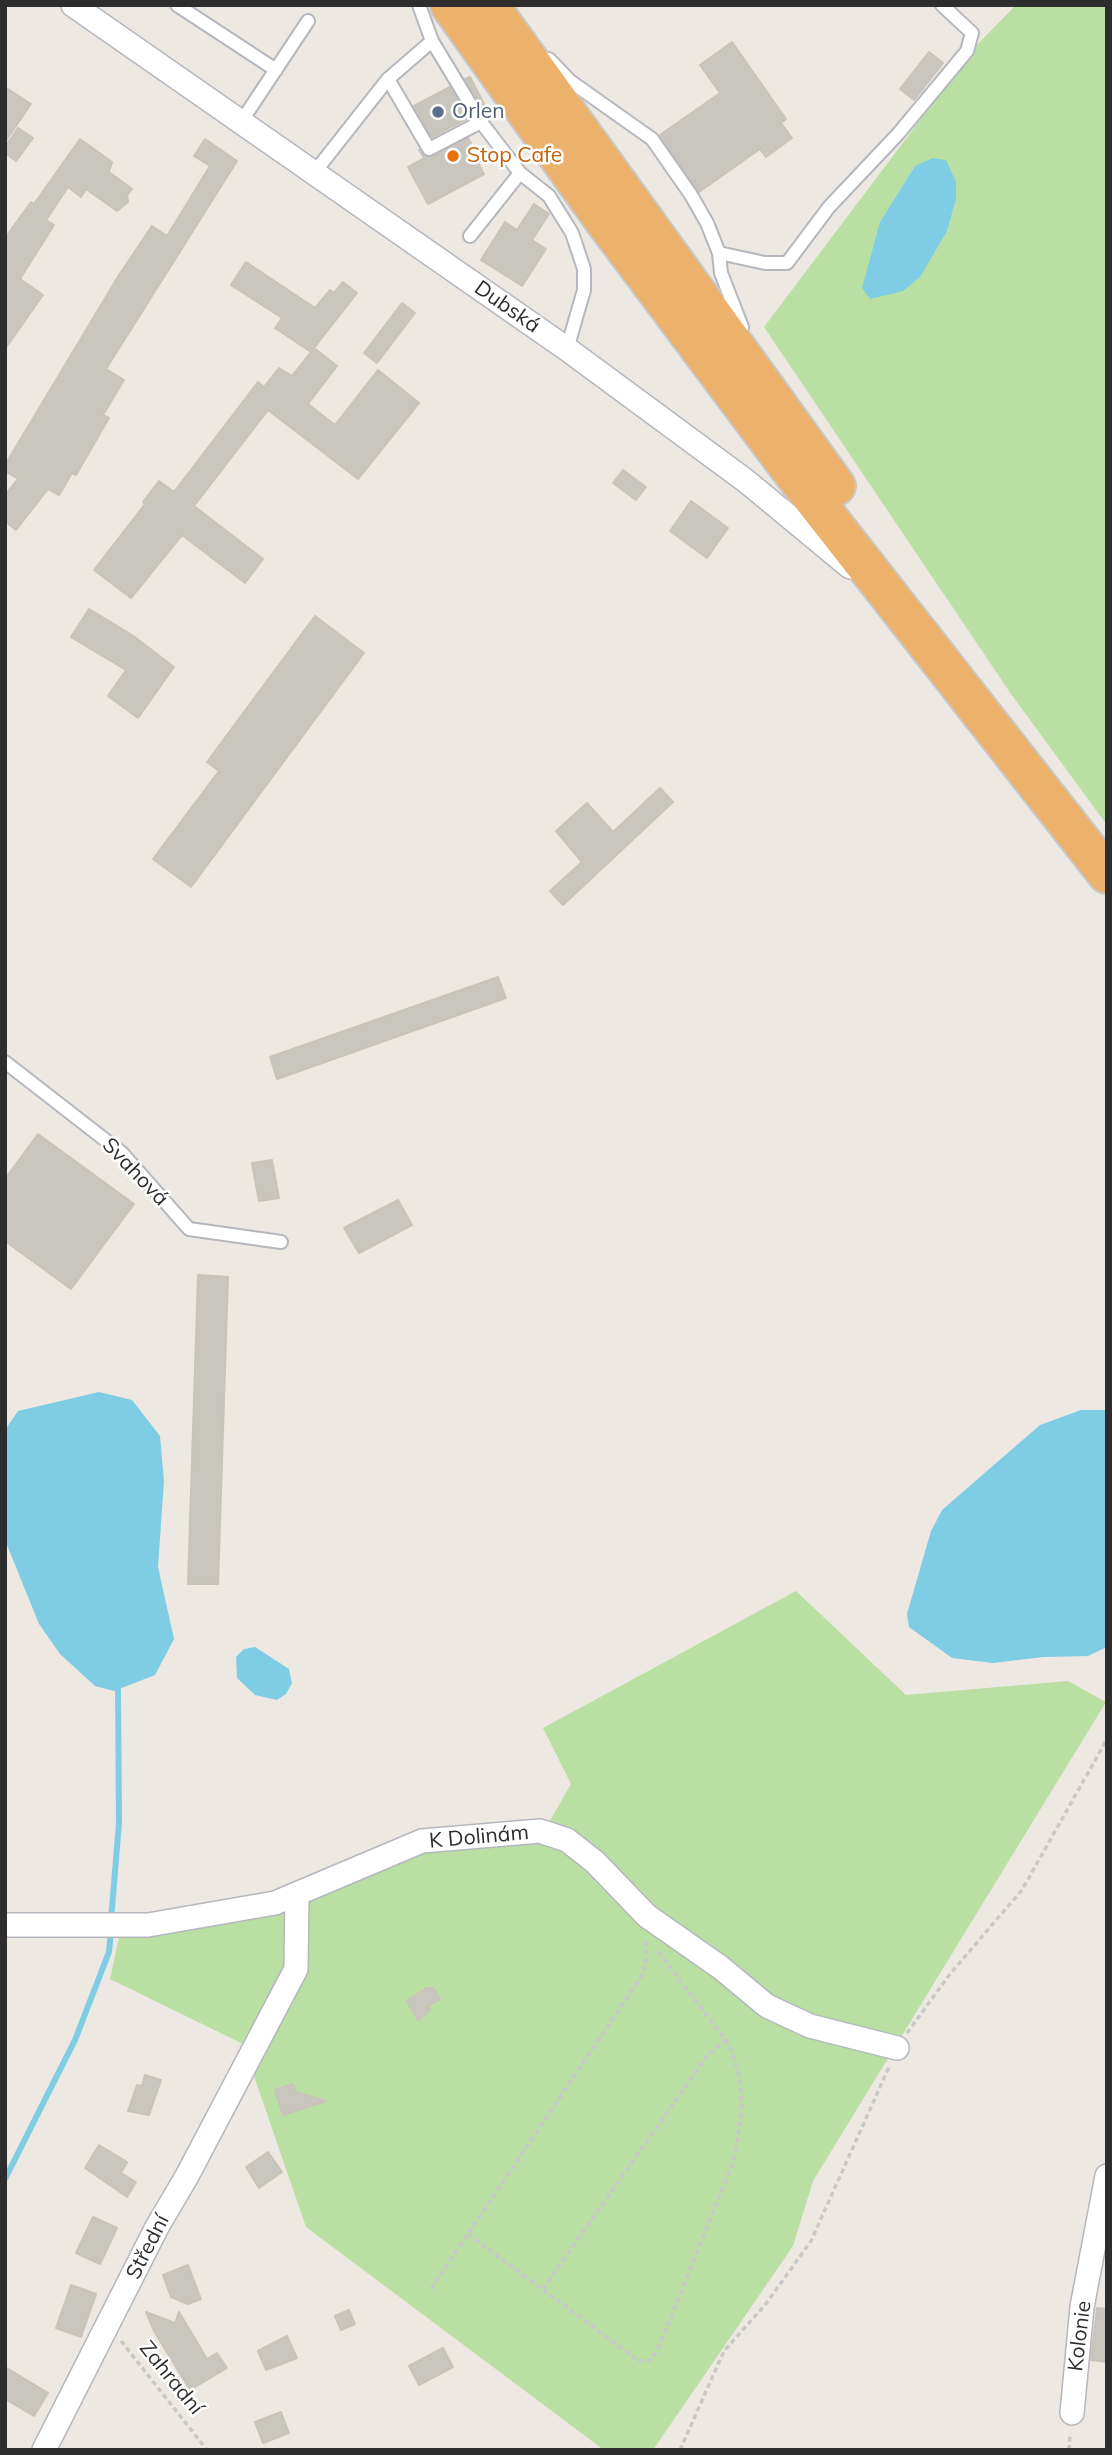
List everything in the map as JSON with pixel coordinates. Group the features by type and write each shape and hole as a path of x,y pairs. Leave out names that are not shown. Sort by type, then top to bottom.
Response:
{"highway":[{"path":"450,5 688,333 1107,874"},
{"path":"489,5 813,455 1107,854"}],"street":[{"name":"Dubská","path":"73,5 567,348 794,519 921,635"},
{"name":"K Dolinám","path":"5,1925 148,1925 275,1903 422,1841 540,1831 567,1840 596,1862 647,1916 719,1967 767,2006 810,2026 897,2048"},
{"name":"Střední","path":"44,2450 157,2227 296,1969 297,1895"},
{"name":"Kolonie","path":"1072,2413 1082,2307 1107,2176"}],"lane":[{"path":"177,5 276,70"},
{"path":"419,5 432,41 481,122 520,173 549,196 572,233 584,269 584,290 567,348"},
{"path":"497,5 570,80 652,139 691,195 719,253 721,273 738,322 746,334"},
{"path":"719,253 765,263 787,263 829,207 898,134 967,51 972,33 942,5"},
{"path":"241,122 308,21"},
{"path":"314,173 388,79 432,41"},
{"path":"388,79 429,149 481,122"},
{"path":"470,236 520,173"},
{"path":"792,401 800,413 813,455"},
{"name":"Svahová","path":"5,1062 122,1153 189,1229 281,1242"}],"path":[{"path":"680,2450 724,2351 765,2305 811,2241 897,2048 942,1984 1022,1890 1107,1739"},
{"path":"431,2289 643,1974 647,1955 645,1935"},
{"path":"468,2234 639,2361 651,2360 659,2347 734,2160 742,2110 740,2077 726,2039 664,1960"},
{"path":"543,2289 707,2056 726,2039"},
{"name":"Zahradní","path":"109,2326 207,2450"}],"green space":[{"path":"1016,5 1107,5 1107,825 1011,694 764,327 976,46","holes":["915,166 956,182 956,200 947,231 880,222"]},
{"path":"796,1591 906,1695 1068,1681 1106,1702 813,2181 793,2246 653,2450 604,2450 306,2227 243,2044 110,1979 119,1938 282,1912 424,1851 539,1840 571,1784 543,1728"}],"water":[{"path":"933,158 946,160 956,182 956,200 947,231 920,277 903,291 870,299 862,288 880,222 915,166"},
{"path":"99,1392 132,1400 160,1436 164,1481 158,1567 174,1639 155,1675 114,1691 95,1686 60,1654 39,1624 5,1540 5,1430 18,1411"},
{"path":"1081,1410 1107,1410 1107,1647 1088,1656 1043,1657 993,1663 952,1658 909,1627 907,1614 931,1531 942,1510 1040,1425"},
{"path":"255,1647 289,1669 292,1683 286,1694 277,1700 255,1695 237,1678 236,1657 244,1649"}],"building":[{"path":"732,42 786,119 781,123 792,138 766,157 760,149 699,192 660,135 720,93 700,65"},
{"path":"929,52 943,63 914,100 900,89"},
{"path":"470,77 486,108 484,109 465,79"},
{"path":"5,87 31,104 5,142"},
{"path":"450,87 468,118 432,137 414,106"},
{"path":"18,128 33,138 16,161 5,153 5,147"},
{"path":"468,138 471,143 468,144 484,174 428,204 408,167 424,158 419,150 425,157 432,157"},
{"path":"80,139 112,162 109,172 132,189 127,195 128,202 117,211 86,189 81,197 68,187 46,220 54,225 20,279 43,295 5,349 5,238 31,202 34,204"},
{"path":"205,139 237,161 106,369 124,380 103,415 109,418 76,475 72,473 59,495 48,489 16,530 5,521 5,495 18,479 5,471 5,465 119,275 152,226 167,236 210,166 194,156"},
{"path":"534,204 549,214 532,240 546,249 522,286 481,260 505,222 517,230"},
{"path":"246,262 315,308 330,290 334,293 343,282 357,293 314,348 337,366 308,404 335,425 378,370 419,403 358,479 268,410 194,506 263,559 245,583 182,535 131,598 94,570 145,504 143,502 159,481 174,492 258,382 264,387 279,368 292,376 311,352 275,328 282,318 231,285"},
{"path":"402,303 415,313 377,363 364,353"},
{"path":"623,470 646,487 636,500 613,483"},
{"path":"691,501 728,528 707,558 670,531"},
{"path":"89,609 132,635 174,667 138,718 108,696 126,670 71,637"},
{"path":"315,616 364,653 191,887 153,859 219,771 207,762"},
{"path":"660,788 673,802 563,905 550,891 582,862 556,831 587,803 613,832"},
{"path":"498,977 506,998 277,1079 270,1057"},
{"path":"38,1134 134,1204 71,1289 5,1241 5,1179"},
{"path":"272,1160 279,1198 259,1201 252,1163"},
{"path":"398,1200 412,1225 359,1253 344,1228"},
{"path":"198,1275 228,1277 218,1584 188,1584"},
{"path":"427,1988 433,1988 440,1999 428,2006 430,2010 418,2020 407,2001"},
{"path":"145,2075 161,2080 149,2115 128,2111 137,2085 142,2086"},
{"path":"293,2084 296,2092 326,2101 283,2115 275,2090"},
{"path":"99,2145 127,2162 121,2173 136,2182 127,2197 85,2168"},
{"path":"268,2152 282,2172 259,2188 246,2167"},
{"path":"93,2217 117,2228 100,2264 76,2253"},
{"path":"188,2265 201,2299 188,2304 171,2297 163,2275"},
{"path":"71,2285 96,2294 81,2337 56,2328"},
{"path":"1097,2308 1107,2309 1107,2362 1091,2360"},
{"path":"349,2310 355,2324 341,2330 335,2316"},
{"path":"146,2312 175,2323 179,2312 207,2359 217,2353 227,2368 190,2390 154,2331"},
{"path":"287,2336 297,2358 266,2370 258,2351"},
{"path":"443,2348 453,2367 419,2385 409,2366"},
{"path":"5,2367 48,2393 34,2416 5,2399"},
{"path":"281,2412 289,2433 263,2443 255,2422"}],"waterway":[{"path":"111,1920 119,1823 118,1690"},
{"path":"5,2179 75,2040 109,1952 111,1931"}],"place":[{"name":"Orlen","path":"438,112"},
{"name":"Stop Cafe","path":"453,156"}]}
